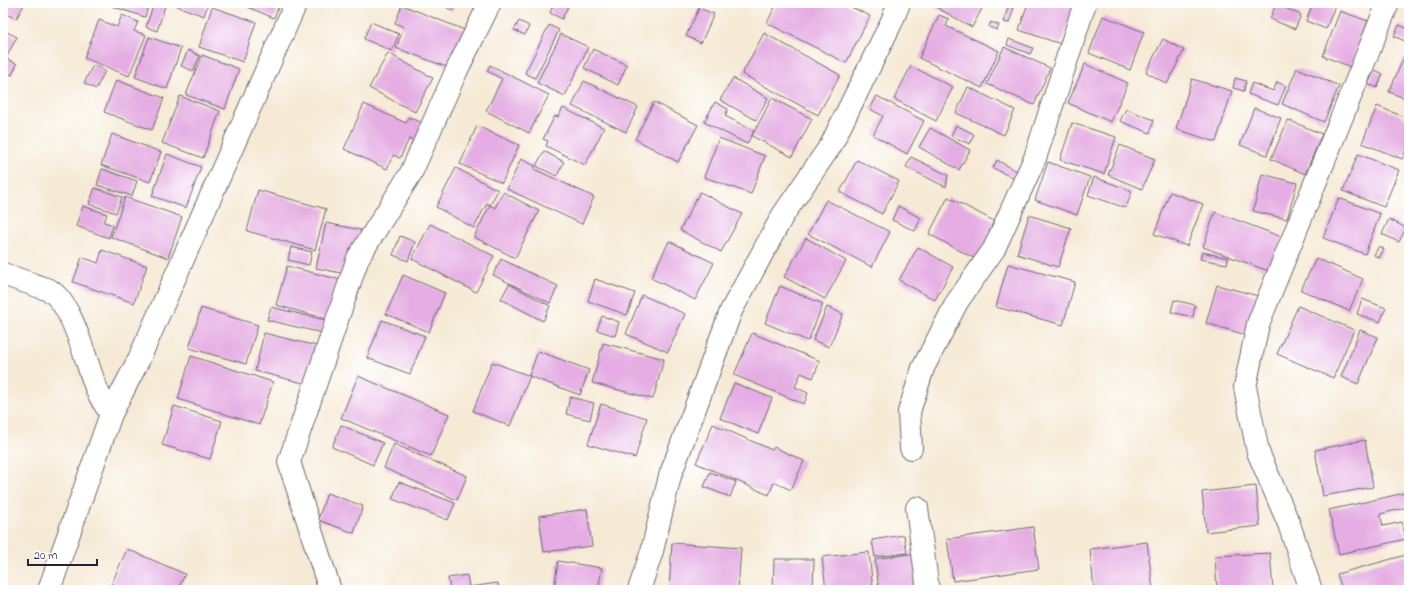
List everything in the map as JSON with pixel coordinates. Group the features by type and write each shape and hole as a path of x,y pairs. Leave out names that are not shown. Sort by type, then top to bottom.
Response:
{"street":[{"path":"49,590 111,414 139,359 296,3"},
{"path":"330,590 289,462 358,258 411,173 455,74 490,3"},
{"path":"639,590 652,551 670,476 731,311 783,215 831,144 900,3"},
{"path":"911,448 909,412 923,368 957,302 994,249 1035,158 1085,3"},
{"path":"1311,590 1289,524 1258,452 1245,387 1258,324 1388,3"},
{"path":"3,274 56,293 70,316 97,391 111,414"},
{"path":"917,508 928,590"}],"building":[{"path":"3,3 25,3 16,19 3,12"},
{"path":"112,3 149,3 145,17 111,6"},
{"path":"154,3 166,3 157,31 146,27"},
{"path":"178,3 208,3 204,16 177,6"},
{"path":"238,3 280,3 274,18"},
{"path":"441,3 458,3 452,11"},
{"path":"554,3 562,3 568,6 562,19 550,13"},
{"path":"777,3 843,3 870,16 846,63 767,23"},
{"path":"928,3 985,3 972,27"},
{"path":"1028,3 1056,3 1073,8 1061,44 1019,30"},
{"path":"1313,3 1336,3 1326,29 1306,21"},
{"path":"1276,4 1301,15 1295,29 1270,19"},
{"path":"402,5 467,31 452,69 396,48 404,27 395,23"},
{"path":"212,7 256,22 243,62 199,47"},
{"path":"1008,7 1014,8 1009,23 1004,22"},
{"path":"699,8 714,14 701,43 686,36"},
{"path":"1340,11 1368,21 1351,67 1323,56"},
{"path":"122,15 138,22 134,31 146,35 129,76 84,58 99,20 117,27"},
{"path":"939,15 949,19 946,26 999,51 982,88 919,58"},
{"path":"1103,16 1144,32 1130,70 1089,53"},
{"path":"519,21 529,26 525,35 514,30"},
{"path":"371,22 399,34 392,51 364,39"},
{"path":"991,22 999,25 997,30 989,27"},
{"path":"549,25 559,30 535,78 525,73"},
{"path":"1399,25 1409,29 1409,43 1394,36"},
{"path":"5,31 17,37 7,56 3,54 3,36"},
{"path":"764,33 840,75 818,115 742,74"},
{"path":"561,34 588,47 565,96 537,83"},
{"path":"149,37 181,48 167,89 135,77"},
{"path":"1009,39 1033,48 1030,54 1007,45"},
{"path":"1163,39 1184,50 1167,84 1146,72"},
{"path":"1004,47 1050,68 1034,105 987,84"},
{"path":"593,49 627,65 618,85 584,68"},
{"path":"188,50 200,56 193,71 181,66"},
{"path":"388,53 433,78 415,112 369,88"},
{"path":"202,55 239,69 225,109 186,95"},
{"path":"3,57 17,64 12,75 3,71"},
{"path":"1404,57 1409,59 1409,100 1389,92"},
{"path":"1085,64 1128,83 1111,122 1068,103"},
{"path":"93,65 105,71 96,89 84,83"},
{"path":"490,65 549,95 529,133 486,111 502,79 487,71"},
{"path":"911,66 953,87 936,121 894,99"},
{"path":"1297,68 1339,86 1324,122 1282,104"},
{"path":"1375,70 1383,74 1377,88 1368,84"},
{"path":"733,78 768,98 756,120 720,100"},
{"path":"1235,78 1246,81 1244,91 1233,88"},
{"path":"1192,79 1232,91 1216,142 1176,129"},
{"path":"116,80 164,98 152,130 104,112"},
{"path":"584,81 638,107 626,132 572,106"},
{"path":"1277,82 1286,86 1278,105 1248,94 1252,83 1273,91"},
{"path":"968,87 1015,110 1004,135 956,113"},
{"path":"180,96 220,111 203,158 162,143"},
{"path":"877,96 924,121 907,154 873,135 883,116 870,109"},
{"path":"772,98 812,119 792,157 752,136"},
{"path":"654,102 698,125 678,162 635,139"},
{"path":"715,102 728,109 725,116 754,131 747,144 704,122"},
{"path":"364,104 406,123 409,117 427,125 419,143 409,139 400,158 393,155 387,169 344,149"},
{"path":"1377,106 1409,119 1409,143 1402,159 1362,143"},
{"path":"563,108 604,128 585,165 546,146 548,141 543,139 555,116 558,117"},
{"path":"1254,108 1281,118 1267,155 1240,145"},
{"path":"1126,109 1154,120 1150,133 1120,121"},
{"path":"1288,120 1322,134 1305,174 1271,159"},
{"path":"1072,123 1116,137 1104,174 1060,160"},
{"path":"956,125 974,134 970,144 951,136"},
{"path":"477,126 519,145 502,183 460,164"},
{"path":"930,128 970,150 959,170 919,147"},
{"path":"112,134 161,152 150,182 101,165"},
{"path":"719,138 765,156 751,194 704,177"},
{"path":"1120,145 1155,159 1142,189 1108,175"},
{"path":"544,151 564,162 557,176 536,166"},
{"path":"167,154 201,167 186,208 152,196"},
{"path":"1358,154 1399,170 1384,207 1343,191"},
{"path":"911,157 948,175 946,187 906,167"},
{"path":"521,159 535,166 534,169 594,197 582,224 507,189"},
{"path":"857,160 899,181 882,214 840,192"},
{"path":"997,160 1022,174 1019,181 993,168"},
{"path":"1048,162 1090,177 1077,215 1035,200"},
{"path":"456,168 498,190 490,205 487,203 474,228 436,207"},
{"path":"102,169 137,181 132,196 97,185"},
{"path":"1262,174 1297,183 1287,219 1253,211"},
{"path":"1094,177 1132,191 1126,208 1088,195"},
{"path":"95,188 122,197 116,213 89,204"},
{"path":"258,190 326,209 315,250 247,231"},
{"path":"503,192 539,211 515,258 474,237 490,205 495,208"},
{"path":"700,192 742,214 721,252 680,230"},
{"path":"1170,192 1203,204 1187,246 1154,234"},
{"path":"125,197 182,217 168,258 111,237"},
{"path":"948,197 1000,224 981,262 929,234"},
{"path":"1339,198 1380,214 1365,254 1323,238"},
{"path":"826,200 890,232 872,267 808,234"},
{"path":"83,206 107,214 104,222 113,225 109,238 76,226"},
{"path":"898,206 921,218 915,231 892,220"},
{"path":"1215,212 1282,237 1269,271 1203,247"},
{"path":"1029,215 1071,228 1058,267 1017,254"},
{"path":"1389,219 1406,228 1399,242 1382,234"},
{"path":"326,223 361,230 351,275 316,268"},
{"path":"430,224 494,256 476,292 412,259"},
{"path":"400,236 415,242 408,261 393,255"},
{"path":"806,238 846,261 825,299 784,277"},
{"path":"669,241 714,263 695,300 651,278"},
{"path":"1379,246 1384,249 1379,258 1374,255"},
{"path":"291,247 312,252 309,265 288,260"},
{"path":"918,247 953,267 935,300 899,280"},
{"path":"102,250 147,266 134,303 73,282 82,257 98,263"},
{"path":"1202,252 1228,258 1227,264 1200,259"},
{"path":"1316,258 1363,279 1349,311 1301,290"},
{"path":"501,259 558,286 550,303 493,275"},
{"path":"1008,264 1075,282 1063,325 996,307"},
{"path":"287,266 345,281 334,321 276,305"},
{"path":"403,275 445,293 429,332 386,314"},
{"path":"595,279 635,293 627,315 588,301"},
{"path":"509,284 550,306 543,321 501,299"},
{"path":"1217,285 1258,296 1246,335 1206,323"},
{"path":"780,286 823,304 808,341 765,323"},
{"path":"642,295 685,314 668,352 626,334"},
{"path":"1362,299 1386,308 1380,322 1357,314"},
{"path":"1174,300 1195,305 1193,317 1171,312"},
{"path":"1298,306 1354,330 1333,378 1277,354"},
{"path":"271,307 325,320 322,333 267,320"},
{"path":"827,307 843,314 829,347 813,340"},
{"path":"201,308 258,325 246,364 189,348"},
{"path":"602,316 619,322 615,336 597,330"},
{"path":"382,320 425,336 410,374 367,358"},
{"path":"1360,330 1378,337 1358,384 1341,377"},
{"path":"264,333 317,346 307,384 255,371"},
{"path":"752,333 820,361 813,378 801,373 795,387 808,393 804,404 734,375"},
{"path":"603,343 664,359 653,399 592,383"},
{"path":"538,351 589,370 580,395 529,376"},
{"path":"191,356 273,382 259,425 178,399"},
{"path":"492,362 530,376 510,426 473,411"},
{"path":"358,376 449,414 431,456 341,418"},
{"path":"734,383 772,398 758,434 720,418"},
{"path":"570,397 594,403 590,420 566,414"},
{"path":"601,404 647,418 635,458 588,444"},
{"path":"174,406 222,421 210,459 162,445"},
{"path":"713,424 772,450 774,447 804,461 791,490 774,482 769,495 696,463"},
{"path":"341,425 383,443 373,465 332,447"},
{"path":"1365,440 1373,487 1323,496 1315,450"},
{"path":"394,444 467,476 457,500 384,468"},
{"path":"710,472 736,482 730,497 704,487"},
{"path":"399,482 455,503 448,520 392,499"},
{"path":"1256,486 1260,526 1206,532 1202,492"},
{"path":"1409,492 1409,507 1380,514 1383,526 1402,522 1406,539 1339,554 1329,510"},
{"path":"327,493 363,506 354,533 318,520"},
{"path":"587,509 592,546 544,552 539,516"},
{"path":"1033,527 1039,569 953,581 947,539"},
{"path":"904,535 907,553 875,557 872,540"},
{"path":"1147,542 1153,590 1094,590 1090,549"},
{"path":"672,543 741,548 738,590 669,590"},
{"path":"127,549 185,574 178,590 116,590 110,587"},
{"path":"869,552 873,590 826,590 822,557"},
{"path":"916,553 921,590 879,590 875,559"},
{"path":"1270,553 1273,590 1217,590 1215,556"},
{"path":"1406,555 1409,567 1409,590 1342,590 1337,574"},
{"path":"774,559 814,559 813,590 773,590"},
{"path":"558,561 602,568 598,590 554,590"},
{"path":"467,575 469,587 498,583 499,590 450,590 448,578"}]}
